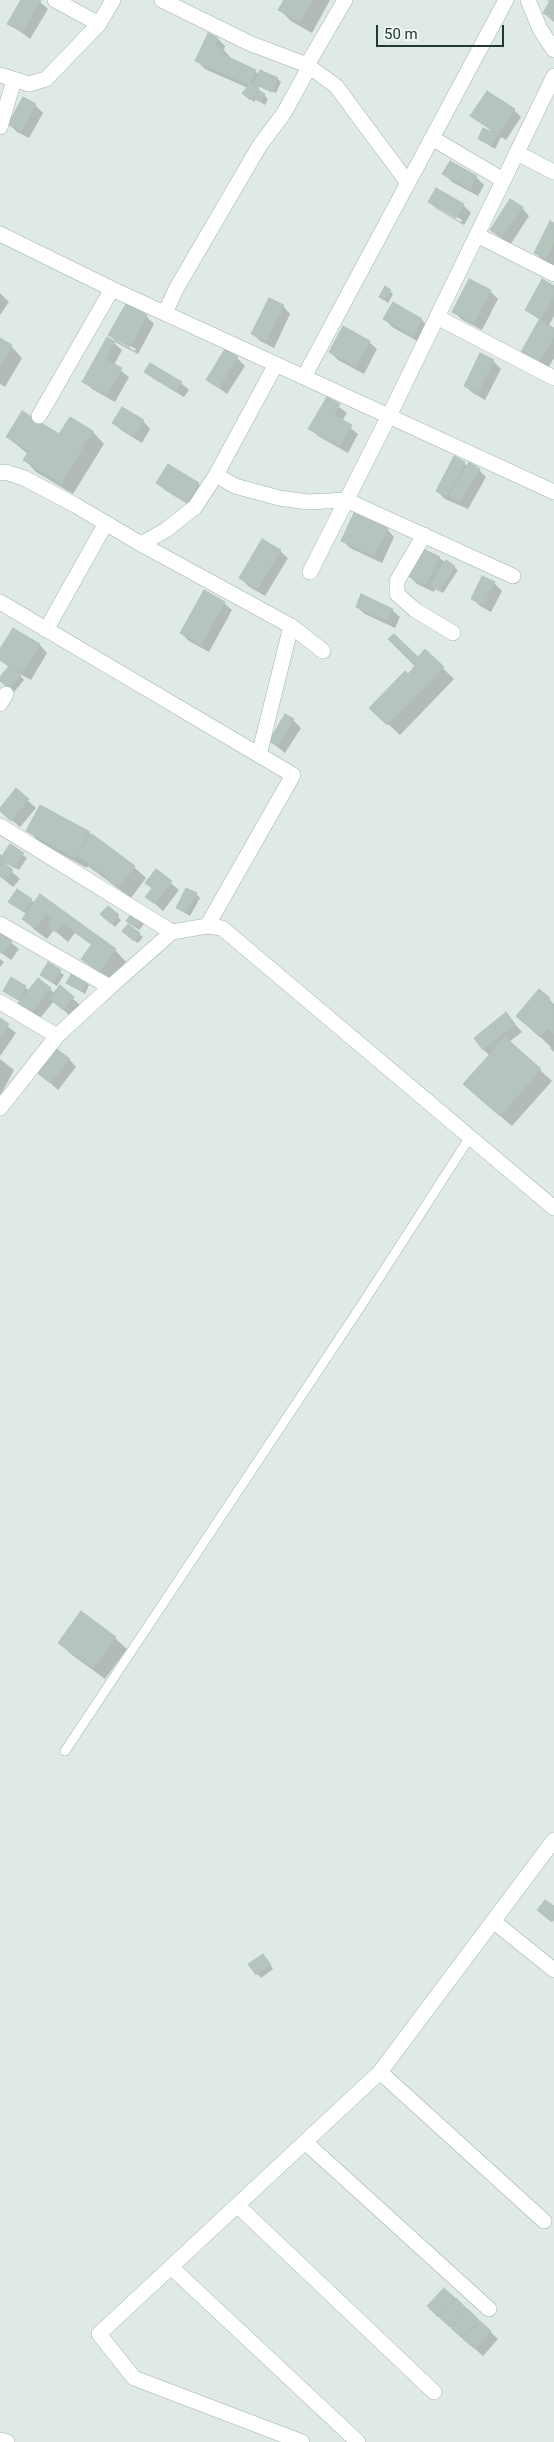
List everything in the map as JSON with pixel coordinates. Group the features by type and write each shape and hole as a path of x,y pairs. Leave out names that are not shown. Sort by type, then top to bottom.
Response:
{"street":[{"path":"55,0 99,24"},
{"path":"0,127 7,77 29,84 46,79 99,24 113,0"},
{"path":"162,0 249,43 307,65 336,86 408,184"},
{"path":"165,313 176,289 260,145 284,113 306,73 307,65 345,0"},
{"path":"304,377 506,0"},
{"path":"528,0 540,28 554,50"},
{"path":"310,572 389,416 554,76"},
{"path":"432,138 503,180"},
{"path":"516,153 554,172"},
{"path":"0,234 112,289 554,492"},
{"path":"477,235 554,274"},
{"path":"39,416 112,289"},
{"path":"437,316 554,378"},
{"path":"142,544 166,530 194,507 216,474 276,364"},
{"path":"0,473 5,472 24,478 106,523 291,626 323,651"},
{"path":"216,474 235,486 279,498 308,502 346,500 512,576"},
{"path":"46,630 106,523"},
{"path":"424,535 397,582 397,594 414,610 452,633"},
{"path":"0,602 293,775 207,926"},
{"path":"259,755 291,626"},
{"path":"0,826 172,932"},
{"path":"0,924 110,987"},
{"path":"2,1101 57,1036 172,932 207,926 222,928 554,1208"},
{"path":"0,1002 57,1036"},
{"path":"302,2442 134,2378 99,2334 380,2072 554,1841"},
{"path":"493,1921 554,1970"},
{"path":"380,2072 544,2221"},
{"path":"305,2142 489,2309"},
{"path":"237,2205 434,2392"},
{"path":"171,2267 358,2442"},
{"path":"0,2440 7,2442"}],"lane":[{"path":"66,1751 361,1306 470,1137"}],"building":[{"path":"21,0 41,0 22,32 7,24"},
{"path":"284,0 313,0 300,22 278,10"},
{"path":"548,0 554,0 554,19 543,13 550,1"},
{"path":"208,33 218,38 215,45 224,49 222,54 256,70 249,85 195,61"},
{"path":"260,70 278,78 272,92 254,84"},
{"path":"251,83 259,89 250,100 242,93"},
{"path":"258,90 265,94 261,102 254,99"},
{"path":"487,91 515,109 498,134 470,116"},
{"path":"23,97 36,104 21,132 8,124"},
{"path":"483,128 497,134 492,146 478,139"},
{"path":"450,161 477,176 470,189 442,174"},
{"path":"436,188 464,204 456,218 428,202"},
{"path":"510,199 523,207 502,238 490,230"},
{"path":"550,221 554,223 554,243 546,259 534,253"},
{"path":"469,279 491,290 474,323 452,312"},
{"path":"542,279 554,286 554,295 541,319 525,310"},
{"path":"385,286 391,290 384,300 379,297"},
{"path":"269,298 284,305 266,341 251,334"},
{"path":"393,302 422,319 413,336 383,319"},
{"path":"126,304 147,315 130,347 108,335"},
{"path":"539,320 554,328 554,337 539,363 521,352"},
{"path":"343,326 370,341 356,367 329,352"},
{"path":"107,337 115,342 105,359 122,368 107,395 82,382"},
{"path":"0,338 12,345 0,365"},
{"path":"225,349 238,357 219,388 206,380"},
{"path":"480,353 494,360 478,393 464,386"},
{"path":"150,363 182,382 176,391 144,372"},
{"path":"327,397 340,404 334,415 352,425 340,446 308,429"},
{"path":"122,407 144,420 134,436 112,423"},
{"path":"22,411 59,434 70,417 93,431 61,483 23,460 29,451 6,437"},
{"path":"454,456 465,462 447,497 436,491"},
{"path":"469,462 480,469 460,502 449,496"},
{"path":"168,464 199,483 187,503 156,483"},
{"path":"354,513 388,528 374,556 341,541"},
{"path":"262,539 281,550 257,589 239,578"},
{"path":"421,548 440,557 426,585 408,576"},
{"path":"446,560 455,566 439,591 430,585"},
{"path":"482,576 495,582 483,605 471,599"},
{"path":"204,590 225,602 201,645 180,633"},
{"path":"361,594 393,609 387,621 356,607"},
{"path":"13,628 40,644 23,673 0,660 0,649"},
{"path":"394,634 418,657 425,649 444,667 387,725 369,708 405,671 408,674 415,666 388,639"},
{"path":"9,666 21,675 10,689 0,681 0,677"},
{"path":"285,714 294,719 277,746 269,741"},
{"path":"16,788 29,799 11,821 0,811 0,808"},
{"path":"40,805 90,832 75,858 26,831"},
{"path":"92,834 135,866 119,887 77,855"},
{"path":"10,844 24,853 15,868 0,859"},
{"path":"0,859 13,870 5,880 0,876"},
{"path":"156,869 172,881 155,904 145,897 152,888 145,883"},
{"path":"186,888 197,893 186,913 176,908"},
{"path":"17,889 32,899 24,912 8,902"},
{"path":"40,894 116,949 99,972 81,959 92,944 63,923 56,932 48,926 53,918 47,913 35,928 22,919"},
{"path":"108,906 119,915 111,924 100,914"},
{"path":"132,913 141,920 135,927 126,921"},
{"path":"128,924 140,933 134,941 122,931"},
{"path":"0,932 12,941 3,954 0,952"},
{"path":"48,962 61,970 53,983 40,975"},
{"path":"72,973 87,981 81,991 66,983"},
{"path":"11,977 26,986 18,1000 3,991"},
{"path":"38,978 51,988 29,1016 16,1006"},
{"path":"60,985 74,997 63,1010 49,998"},
{"path":"539,989 550,998 548,1001 554,1006 554,1034 548,1028 540,1037 516,1016"},
{"path":"506,1012 515,1024 483,1050 474,1038"},
{"path":"0,1018 9,1024 0,1037"},
{"path":"505,1037 541,1069 500,1116 463,1084"},
{"path":"54,1047 70,1059 50,1083 35,1071"},
{"path":"81,1611 116,1637 93,1668 58,1643"},
{"path":"545,1900 554,1906 554,1919 552,1922 537,1910"},
{"path":"263,1954 271,1965 256,1975 248,1964"},
{"path":"444,2288 455,2298 438,2317 427,2306"},
{"path":"456,2298 467,2309 450,2327 439,2317"},
{"path":"468,2309 479,2320 462,2338 451,2328"},
{"path":"480,2321 491,2331 475,2349 463,2339"}]}
